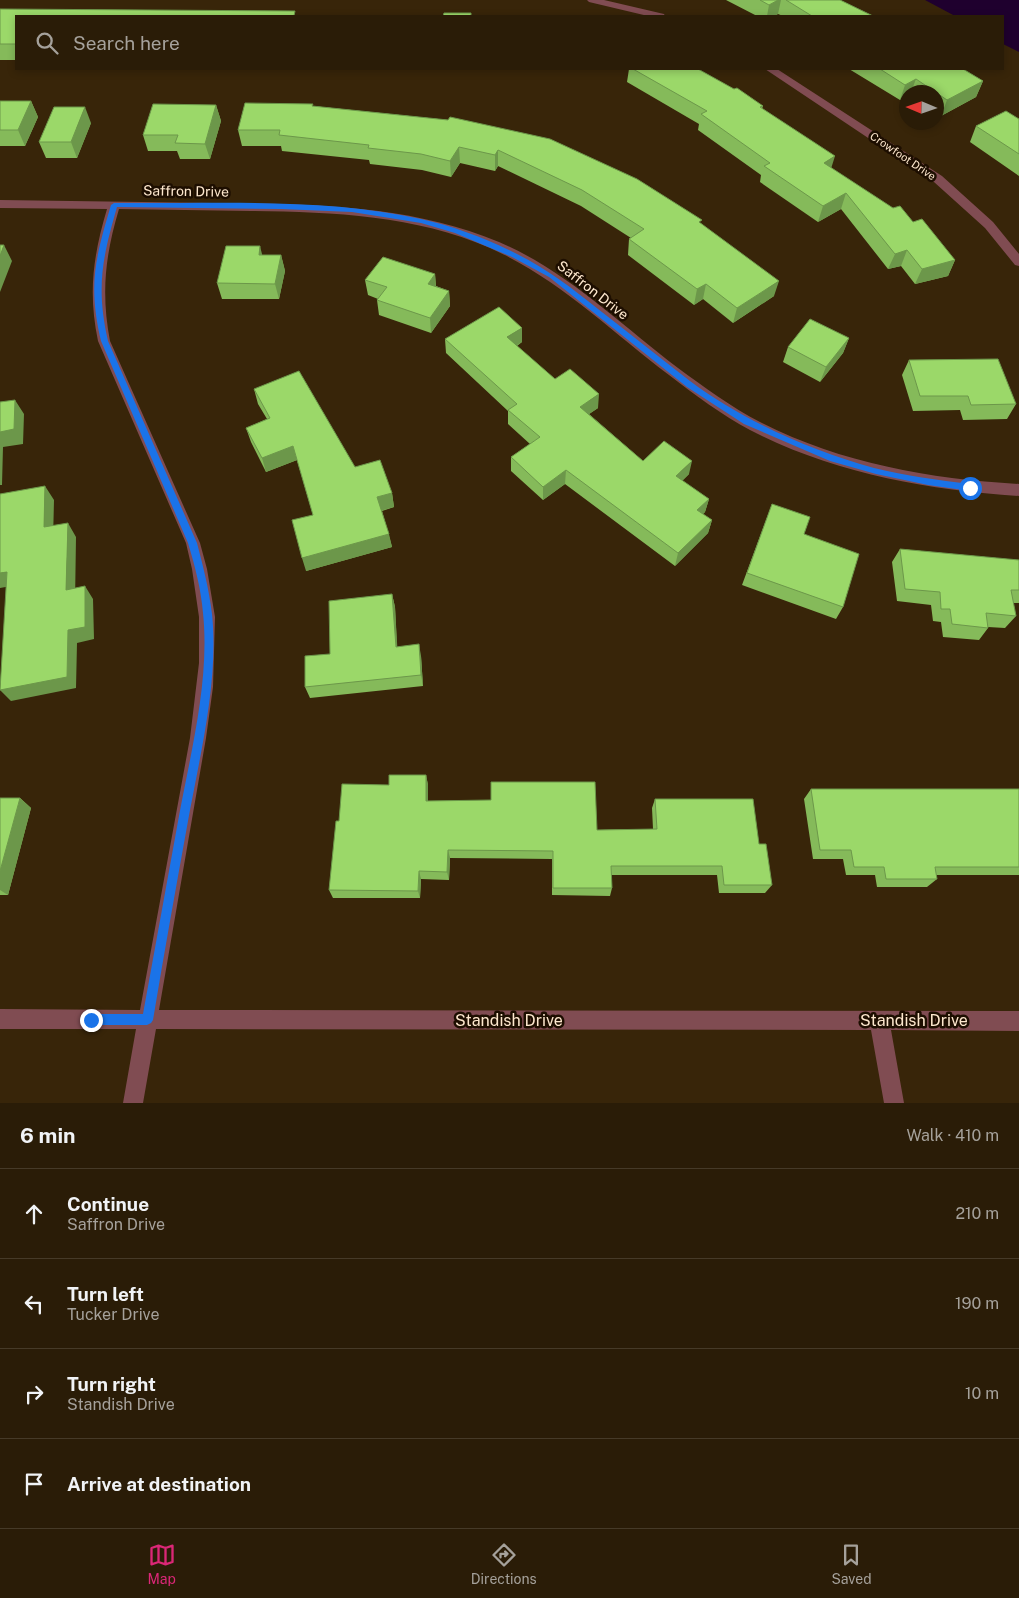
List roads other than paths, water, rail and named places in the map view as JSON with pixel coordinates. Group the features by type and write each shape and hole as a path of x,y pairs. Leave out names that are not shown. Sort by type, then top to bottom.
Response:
{"street":[{"path":"592,0 656,15"},
{"name":"Crowfoot Drive","path":"772,70 938,179 989,225 1019,262"},
{"name":"Saffron Drive","path":"0,204 281,207 352,210 421,221 457,231 515,256 551,276 690,385 747,422 833,458 876,471 928,482 970,488 1019,490"},
{"path":"114,205 100,253 96,296 104,341 192,543 202,574 208,614 209,644 206,688 198,738 133,1103"},
{"name":"Standish Drive","path":"0,1019 1019,1020"},
{"path":"879,1020 894,1103"}]}
